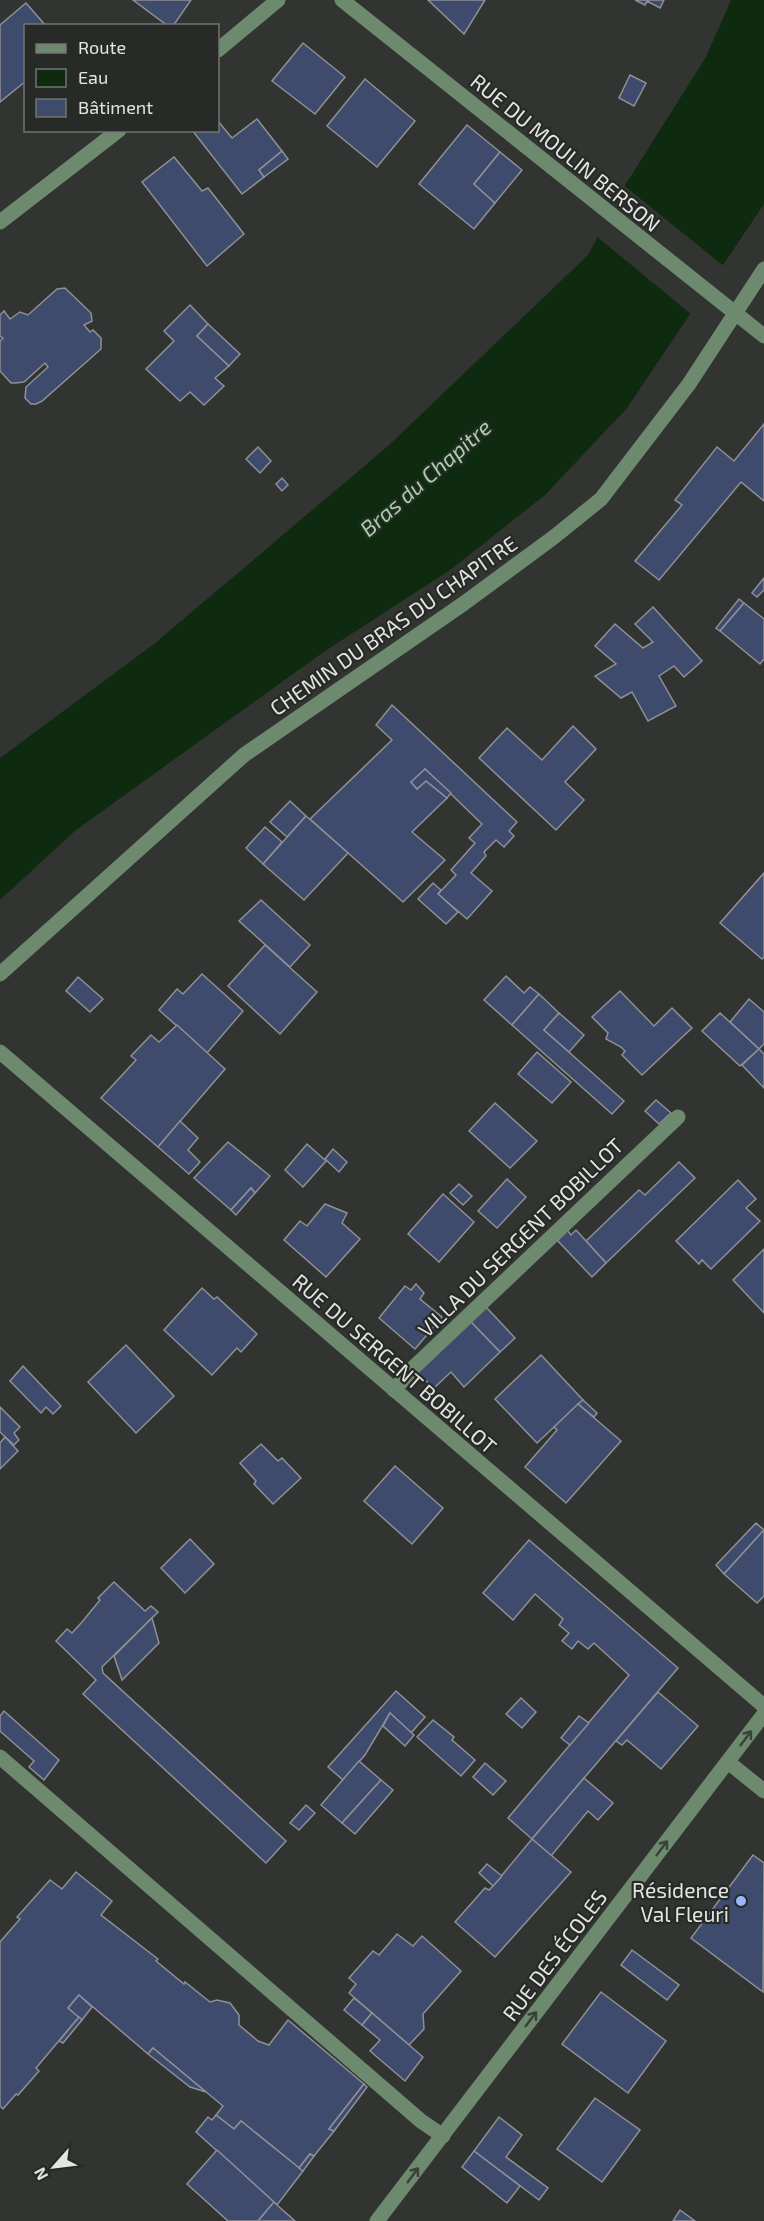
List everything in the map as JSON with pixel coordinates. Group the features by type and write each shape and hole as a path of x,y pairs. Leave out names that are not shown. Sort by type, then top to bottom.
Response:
{"street":[{"path":"219,49 278,0"},
{"name":"RUE DU MOULIN BERSON","path":"342,0 764,336"},
{"path":"0,222 116,132"},
{"name":"CHEMIN DU BRAS DU CHAPITRE","path":"0,974 244,755 464,604 554,537 601,498 689,384 764,269"},
{"name":"RUE DU SERGENT BOBILLOT","path":"0,1052 764,1706"},
{"name":"VILLA DU SERGENT BOBILLOT","path":"394,1390 412,1369 678,1117"},
{"name":"RUE DES ÉCOLES","path":"377,2221 764,1714"},
{"path":"0,1757 442,2136"},
{"path":"728,1762 764,1791"}],"water":[{"name":"Bras du Chapitre","path":"731,0 764,0 764,204 627,408 545,495 450,570 325,651 76,830 0,900 0,758 154,644 388,446 588,255 624,187 706,57"}],"pier":[{"path":"622,184 725,267 692,315 595,235"}],"building":[{"path":"133,0 191,0 174,24 165,24"},
{"path":"428,0 485,0 464,34"},
{"path":"635,0 664,0 660,8 647,1 645,5"},
{"path":"26,3 44,24 24,24 24,83 0,102 0,25"},
{"path":"303,43 345,77 315,114 272,81"},
{"path":"630,75 646,83 634,106 619,98"},
{"path":"365,79 415,121 377,167 327,126"},
{"path":"257,119 282,151 259,170 264,177 242,194 194,132 219,132 219,122 232,138"},
{"path":"467,125 500,152 474,184 495,203 474,229 419,184"},
{"path":"282,151 288,159 264,177 259,170"},
{"path":"500,152 522,170 495,203 474,184"},
{"path":"174,157 202,191 208,188 244,234 207,266 142,182"},
{"path":"65,288 91,313 92,321 84,325 90,332 93,330 101,338 101,349 42,401 31,404 25,398 26,387 48,367 45,363 24,382 11,383 0,371 0,341 3,338 0,336 0,315 4,311 10,319 20,312 28,315 57,289"},
{"path":"190,305 208,324 197,336 229,366 215,378 224,386 204,405 190,392 180,401 146,369 174,341 164,331"},
{"path":"208,324 240,354 229,366 197,336"},
{"path":"764,424 764,501 741,482 659,580 635,561 682,505 675,500 717,447 734,461"},
{"path":"258,447 271,461 260,473 246,459"},
{"path":"282,478 288,485 282,491 276,484"},
{"path":"764,578 764,590 757,597 752,593"},
{"path":"739,599 744,603 720,631 716,628"},
{"path":"744,603 764,619 764,659 760,664 720,631"},
{"path":"653,607 702,661 684,677 674,666 659,676 676,706 648,721 632,692 621,698 595,676 616,664 595,646 615,624 643,648 653,642 635,624"},
{"path":"392,705 517,822 509,831 514,836 504,847 496,840 484,852 486,856 471,873 492,891 467,919 438,894 456,875 451,870 475,843 469,838 482,824 425,769 411,782 417,789 426,781 447,798 412,832 445,860 403,902 310,819 392,740 376,725"},
{"path":"573,726 596,749 565,782 584,800 556,830 479,758 507,728 542,760"},
{"path":"425,769 451,793 447,798 426,781 417,789 411,782"},
{"path":"290,801 306,816 287,837 270,822"},
{"path":"306,816 348,853 304,900 263,864"},
{"path":"265,827 282,842 263,864 246,848"},
{"path":"764,873 764,957 762,959 720,923"},
{"path":"433,883 441,890 438,894 458,912 446,924 418,899"},
{"path":"261,900 310,945 290,967 239,921"},
{"path":"265,945 317,992 280,1034 228,986"},
{"path":"202,974 243,1011 207,1053 159,1010 177,989 183,994"},
{"path":"506,976 524,993 530,987 539,994 512,1025 484,1000"},
{"path":"78,977 103,999 90,1012 66,991"},
{"path":"620,991 654,1026 672,1008 692,1028 642,1075 622,1055 625,1051 621,1047 606,1039 608,1033 592,1017"},
{"path":"539,994 559,1013 544,1030 624,1101 612,1114 512,1025"},
{"path":"749,999 764,1012 764,1044 759,1049 730,1022"},
{"path":"559,1013 584,1035 569,1052 544,1030"},
{"path":"720,1013 759,1049 740,1066 702,1031"},
{"path":"177,1025 225,1069 158,1147 101,1098 136,1060 131,1056 151,1035 159,1042"},
{"path":"759,1049 764,1054 764,1088 742,1065"},
{"path":"537,1052 571,1082 552,1103 518,1074"},
{"path":"656,1100 671,1113 659,1124 645,1111"},
{"path":"495,1103 537,1141 510,1168 469,1131"},
{"path":"180,1121 198,1138 188,1150 200,1162 189,1174 158,1147"},
{"path":"228,1142 270,1176 255,1193 251,1188 231,1210 194,1178"},
{"path":"307,1144 326,1161 303,1187 285,1170"},
{"path":"333,1149 347,1162 339,1172 325,1159"},
{"path":"679,1162 695,1178 606,1263 586,1241 639,1190 645,1195"},
{"path":"507,1179 526,1197 497,1228 478,1211"},
{"path":"738,1180 756,1199 746,1208 760,1221 711,1269 702,1260 699,1264 676,1241"},
{"path":"459,1184 472,1196 463,1205 450,1193"},
{"path":"251,1188 255,1193 236,1215 231,1210"},
{"path":"443,1194 474,1222 439,1262 408,1234"},
{"path":"325,1204 347,1213 342,1223 360,1239 326,1277 284,1240 300,1221 307,1226"},
{"path":"567,1230 571,1235 576,1230 606,1263 592,1277 557,1240"},
{"path":"764,1249 764,1313 733,1280"},
{"path":"416,1284 424,1293 420,1299 442,1317 415,1349 379,1318 405,1286 411,1290"},
{"path":"202,1288 214,1299 217,1297 257,1334 241,1352 237,1348 212,1375 164,1330"},
{"path":"486,1307 515,1338 500,1352 471,1322"},
{"path":"471,1322 500,1352 464,1387 451,1372 434,1388 417,1373"},
{"path":"126,1345 174,1396 136,1433 88,1382"},
{"path":"541,1355 583,1400 537,1443 495,1399"},
{"path":"23,1366 61,1406 53,1414 46,1407 41,1413 10,1381"},
{"path":"583,1400 597,1413 594,1417 578,1404"},
{"path":"578,1404 621,1441 566,1503 525,1467 557,1430 554,1427"},
{"path":"0,1407 20,1427 14,1433 19,1440 14,1445 0,1432"},
{"path":"5,1437 18,1451 0,1469 0,1443"},
{"path":"261,1444 278,1461 282,1458 301,1478 273,1504 254,1484 256,1481 240,1463"},
{"path":"395,1466 443,1508 412,1544 364,1501"},
{"path":"756,1523 764,1530 724,1574 716,1565"},
{"path":"764,1530 764,1596 757,1603 724,1574"},
{"path":"190,1539 214,1564 185,1593 161,1568"},
{"path":"529,1540 678,1668 532,1839 508,1818 629,1675 594,1643 588,1649 578,1641 572,1649 562,1641 569,1633 559,1625 563,1619 535,1594 513,1620 483,1593"},
{"path":"114,1582 145,1611 151,1606 158,1612 102,1667 103,1673 286,1841 266,1863 83,1694 96,1680 56,1641 67,1629 72,1633 100,1600 98,1598"},
{"path":"152,1618 159,1643 122,1680 114,1656"},
{"path":"396,1691 425,1717 411,1733 390,1713 365,1755 343,1780 328,1767"},
{"path":"658,1692 698,1726 661,1769 627,1740 622,1745 616,1741"},
{"path":"521,1698 536,1712 522,1728 506,1714"},
{"path":"4,1711 59,1760 44,1780 29,1767 34,1761 0,1731 0,1716"},
{"path":"390,1713 414,1735 405,1746 383,1726"},
{"path":"579,1716 589,1723 570,1745 561,1738"},
{"path":"433,1720 454,1737 452,1740 475,1760 461,1776 417,1737"},
{"path":"359,1761 381,1780 342,1823 321,1805"},
{"path":"485,1763 506,1781 493,1795 473,1777"},
{"path":"584,1778 613,1803 598,1820 588,1811 551,1856 532,1839"},
{"path":"381,1780 393,1790 355,1834 342,1823"},
{"path":"306,1805 315,1813 299,1830 290,1823"},
{"path":"532,1839 571,1872 495,1957 455,1922 485,1888 489,1890 493,1886"},
{"name":"Résidence Val Fleuri","path":"753,1855 764,1863 763,1992 691,1938"},
{"path":"487,1864 502,1876 493,1886 479,1873"},
{"path":"76,1872 112,1901 101,1915 158,1959 156,1961 184,1984 185,1982 210,2002 217,2000 230,2003 239,2015 239,2025 258,2041 269,2045 288,2020 364,2084 329,2129 334,2131 314,2156 310,2154 299,2168 241,2121 234,2129 216,2115 223,2106 153,2048 148,2054 79,1995 68,2008 79,2017 36,2068 39,2071 18,2095 16,2094 3,2109 0,2106 0,1942 20,1919 17,1917 50,1880 62,1889"},
{"path":"397,1934 413,1946 422,1936 461,1971 423,2014 424,2029 409,2045 349,1993 356,1984 349,1978 373,1951 379,1955"},
{"path":"632,1950 679,1985 667,2000 621,1965"},
{"path":"601,1992 666,2041 628,2093 562,2044"},
{"path":"79,1995 92,2007 82,2020 68,2008"},
{"path":"354,1998 372,2013 362,2025 344,2010"},
{"path":"372,2013 423,2057 405,2081 370,2051 380,2040 362,2025"},
{"path":"79,2017 82,2020 63,2043 59,2041"},
{"path":"153,2048 206,2092 190,2087 148,2054"},
{"path":"364,2084 367,2087 334,2131 329,2129"},
{"path":"595,2098 640,2130 602,2182 557,2149"},
{"path":"216,2115 234,2129 241,2121 303,2171 277,2205 196,2132 208,2117 212,2120"},
{"path":"499,2117 522,2135 506,2157 548,2188 539,2200 474,2151"},
{"path":"217,2150 274,2202 258,2221 228,2221 187,2184"},
{"path":"474,2151 520,2186 507,2203 462,2167"},
{"path":"310,2154 314,2156 303,2171 299,2168"},
{"path":"274,2202 277,2205 295,2221 258,2221"},
{"path":"680,2210 695,2221 673,2221"}],"place":[{"name":"Résidence Val Fleuri","path":"741,1901"}]}
